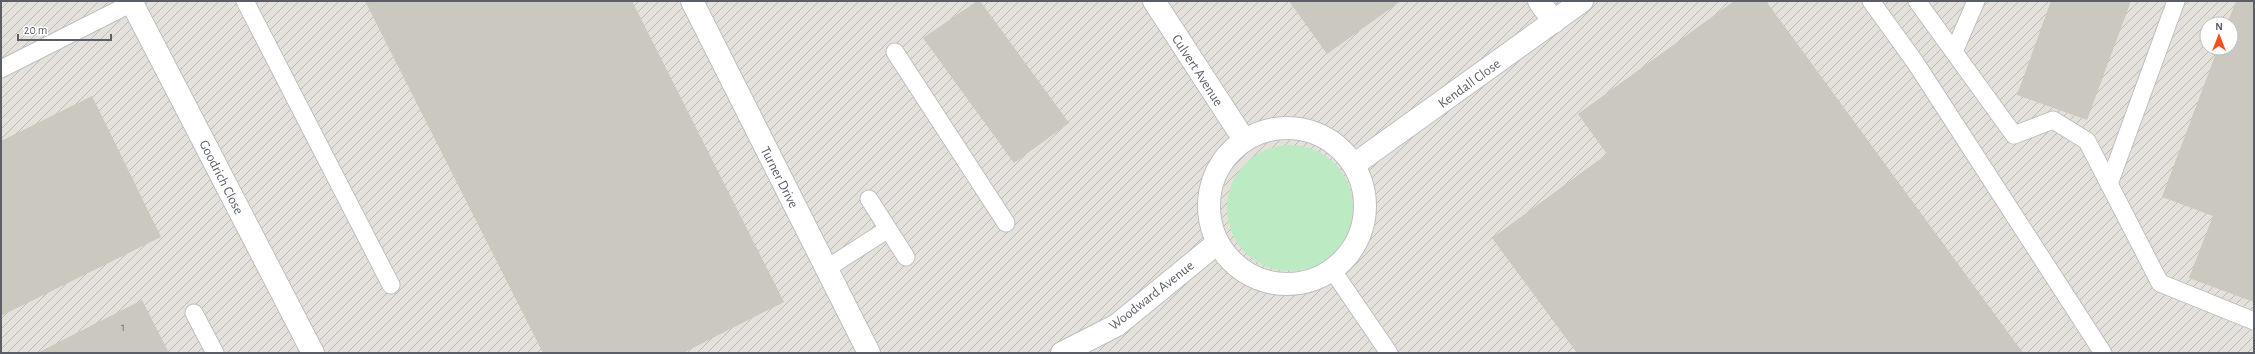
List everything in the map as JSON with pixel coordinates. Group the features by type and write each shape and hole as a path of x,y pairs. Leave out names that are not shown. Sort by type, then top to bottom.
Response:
{"street":[{"name":"Turner Drive","path":"692,1 868,353"},
{"name":"Culvert Avenue","path":"1154,1 1243,138"},
{"path":"1539,1 1554,22"},
{"name":"Kendall Close","path":"1355,164 1582,1"},
{"name":"Goodrich Close","path":"133,2 313,353"},
{"path":"1293,126 1328,136 1355,164 1367,208 1358,243 1333,271 1289,285 1246,275 1216,244 1206,208 1212,175 1243,138 1293,126"},
{"name":"Woodward Avenue","path":"1062,353 1117,325 1216,244"}],"lane":[{"path":"245,1 391,285"},
{"path":"1871,1 1915,62 2102,353"},
{"path":"1917,1 2014,136 2053,120 2086,141 2160,283 2254,321"},
{"path":"1954,52 1976,1"},
{"path":"2108,184 2176,1"},
{"path":"1,69 133,2"},
{"path":"894,52 1006,223"},
{"path":"869,199 906,257"},
{"path":"826,269 888,229"},
{"path":"1333,271 1389,353"},
{"path":"194,313 215,353"}],"shaded area":[{"path":"1,1 2254,1 2254,353 1,353"}],"green space":[{"path":"1296,145 1308,147 1320,152 1335,163 1346,178 1351,190 1353,208 1351,226 1346,238 1335,253 1320,264 1308,269 1284,271 1272,269 1260,264 1245,253 1234,238 1229,226 1227,202 1229,190 1234,178 1245,163 1260,152 1272,147"}],"building":[{"path":"365,1 632,1 784,302 683,353 543,353"},
{"path":"977,1 980,1 1069,123 1014,163 923,38"},
{"path":"1289,1 1401,1 1327,54"},
{"path":"1734,1 1766,1 2023,353 1577,353 1492,238 1607,154 1578,114"},
{"path":"2051,1 2131,1 2087,120 2017,95"},
{"path":"2236,1 2254,1 2254,302 2189,278 2213,216 2162,197 2215,56 2239,56 2239,16 2230,16"},
{"path":"92,96 161,237 1,316 1,141"},
{"path":"142,300 169,353 37,353"}]}
